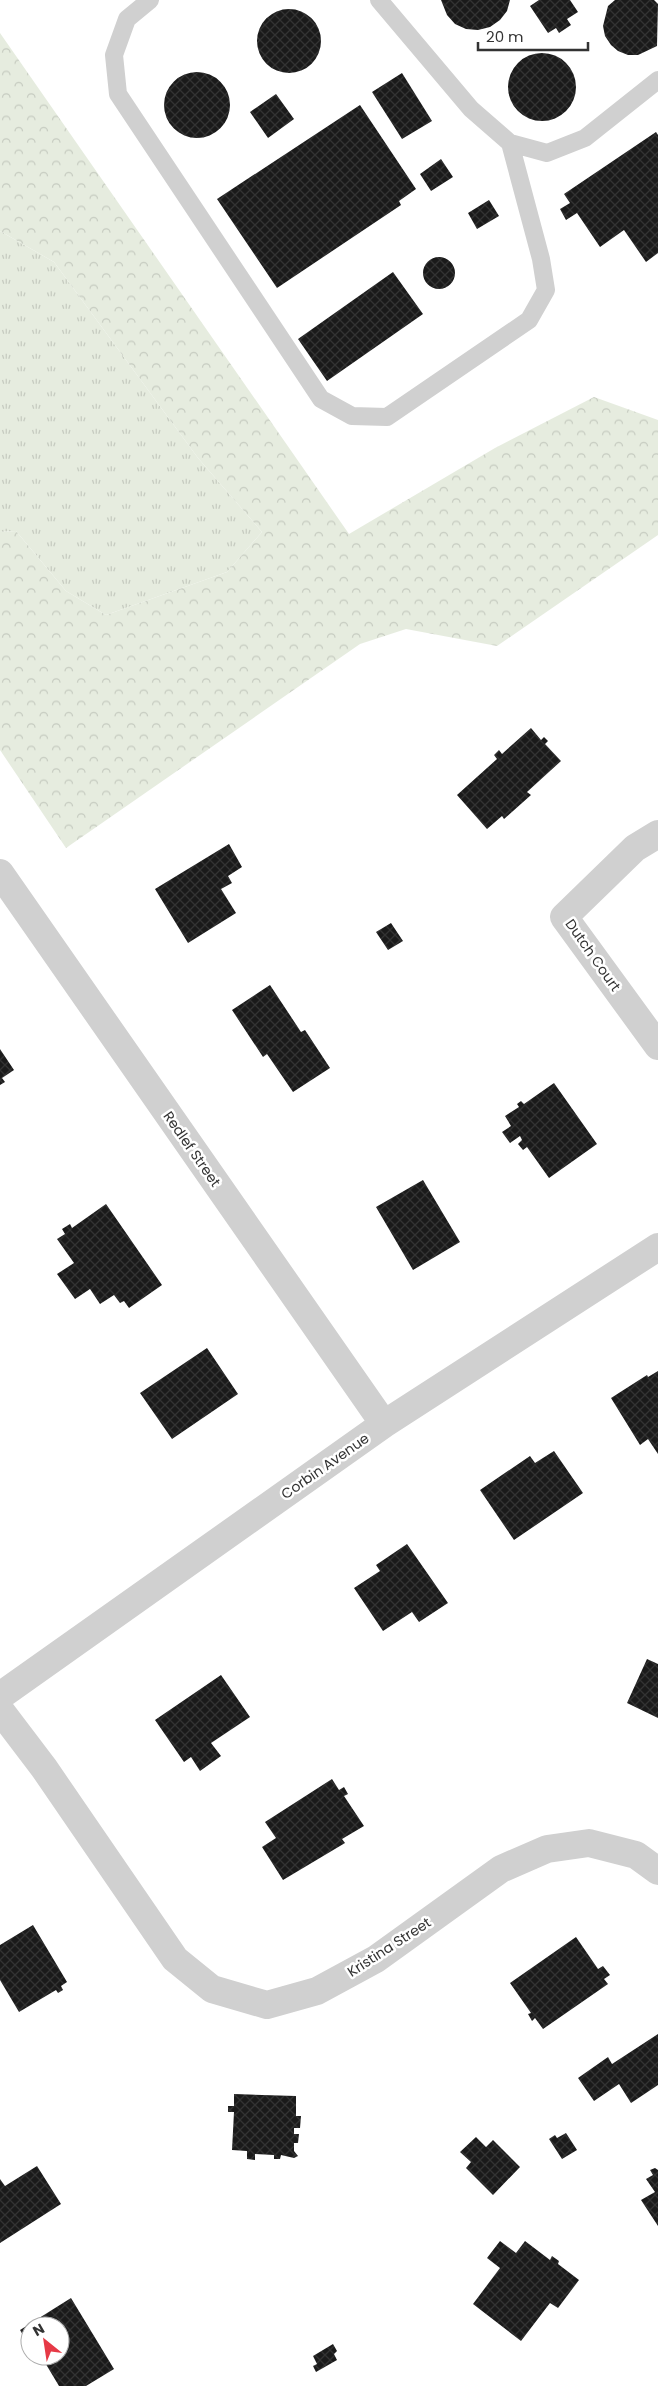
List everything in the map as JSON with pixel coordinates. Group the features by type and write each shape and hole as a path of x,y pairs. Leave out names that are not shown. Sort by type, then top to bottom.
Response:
{"street":[{"name":"Dutch Court","path":"658,834 636,848 564,917 658,1046"},
{"name":"Redlef Street","path":"0,872 384,1424"},
{"name":"Corbin Avenue","path":"0,1696 384,1424 658,1246"},
{"name":"Kristina Street","path":"0,1710 44,1768 175,1959 212,1989 267,2005 317,1991 376,1959 501,1869 547,1849 589,1843 636,1855 658,1871"}],"lane":[{"path":"150,0 127,19 114,55 118,94 322,399 352,416 387,417 529,320 546,290 541,259 510,143"},
{"path":"379,0 471,109 510,143 547,153 585,138 658,80"}],"green space":[{"path":"0,33 349,534 495,448 594,397 658,420 658,535 497,646 406,629 360,644 66,848 0,750 0,532 16,531 66,591 106,615 227,572 262,532 198,458 54,262 0,231"},
{"path":"0,231 54,262 198,458 262,532 227,572 106,615 66,591 16,531 0,532"}],"building":[{"path":"441,0 510,0 507,11 500,20 490,27 478,30 466,29 455,24 447,15"},
{"path":"539,0 570,0 578,12 567,19 571,25 559,33 556,28 548,33 530,6"},
{"path":"615,0 654,0 658,4 657,46 638,55 628,55 618,51 611,45 605,36 603,26 608,6"},
{"path":"283,9 295,9 312,18 319,29 321,41 319,53 312,64 295,73 283,73 271,68 262,59 257,47 257,35 262,23 271,14"},
{"path":"549,53 561,59 570,68 576,80 574,100 566,111 549,121 535,121 518,111 510,100 508,80 518,63 529,55"},
{"path":"190,72 204,72 216,77 225,86 230,98 228,118 221,129 204,138 190,138 178,133 169,124 164,112 164,98 169,86 178,77"},
{"path":"402,73 432,121 402,139 372,92"},
{"path":"276,94 294,119 268,138 250,112"},
{"path":"360,105 416,189 399,201 401,205 277,288 217,199"},
{"path":"656,132 658,135 658,253 646,262 624,230 600,247 577,213 566,220 560,209 570,203 564,194"},
{"path":"441,159 453,177 431,191 420,174"},
{"path":"489,200 499,216 477,229 468,213"},
{"path":"439,257 451,261 455,273 451,285 439,289 427,285 423,273 427,261"},
{"path":"393,272 423,314 327,381 298,339"},
{"path":"531,728 541,740 544,737 548,741 545,744 561,761 527,792 531,795 504,819 502,816 487,829 457,795 497,759 494,755 499,750 502,754"},
{"path":"229,844 242,867 228,876 232,883 221,889 236,913 188,943 155,889"},
{"path":"391,923 403,941 388,950 376,932"},
{"path":"270,985 301,1032 305,1030 330,1068 293,1092 267,1054 263,1057 232,1010"},
{"path":"0,1049 14,1070 2,1078 5,1082 0,1085"},
{"path":"554,1083 597,1144 549,1178 527,1147 523,1150 518,1144 522,1140 520,1136 510,1143 502,1132 511,1126 505,1116 519,1107 517,1104 521,1101 524,1104"},
{"path":"423,1180 460,1242 413,1270 376,1207"},
{"path":"106,1204 162,1285 129,1308 124,1301 120,1303 114,1295 100,1304 90,1289 75,1299 57,1274 74,1263 57,1239 65,1234 62,1229 70,1224 72,1228"},
{"path":"207,1348 238,1394 172,1439 140,1393"},
{"path":"658,1371 658,1454 648,1439 640,1445 611,1398 647,1375 648,1377"},
{"path":"554,1451 583,1493 514,1540 480,1490 530,1456 535,1463"},
{"path":"407,1544 448,1603 419,1622 412,1612 383,1631 354,1588 380,1571 376,1565"},
{"path":"647,1659 658,1664 658,1718 627,1703"},
{"path":"221,1675 250,1717 211,1743 221,1756 200,1771 191,1757 184,1762 155,1720"},
{"path":"332,1779 339,1790 344,1787 348,1794 344,1796 364,1826 342,1839 345,1843 283,1880 262,1847 276,1838 265,1822"},
{"path":"33,1925 67,1982 61,1986 63,1990 58,1993 56,1990 19,2012 0,1980 0,1945"},
{"path":"576,1937 598,1969 603,1966 610,1975 604,1979 608,1984 543,2029 535,2018 532,2021 528,2014 531,2013 510,1983"},
{"path":"658,2034 658,2085 631,2103 619,2084 594,2101 578,2078 608,2057 612,2064"},
{"path":"234,2094 296,2096 296,2116 301,2116 300,2128 294,2128 294,2134 299,2134 298,2143 294,2143 294,2151 298,2156 294,2158 281,2155 280,2159 274,2159 274,2155 255,2154 255,2160 247,2159 247,2151 232,2150 234,2112 228,2112 228,2106 234,2106"},
{"path":"566,2133 577,2150 562,2159 549,2139 555,2135 557,2138"},
{"path":"476,2137 486,2147 493,2140 520,2167 493,2195 466,2168 471,2162 460,2152"},
{"path":"37,2166 61,2204 0,2243 0,2179 5,2186"},
{"path":"655,2168 658,2170 658,2226 641,2200 655,2192 646,2179 653,2175 650,2170"},
{"path":"500,2241 516,2253 525,2241 550,2260 552,2256 559,2261 558,2264 579,2280 558,2308 550,2303 521,2341 473,2304 500,2268 487,2258"},
{"path":"71,2298 114,2369 86,2386 59,2386 47,2366 70,2366 70,2316 42,2316"},
{"path":"333,2344 337,2351 334,2354 337,2360 316,2372 313,2366 317,2364 313,2356"}]}
